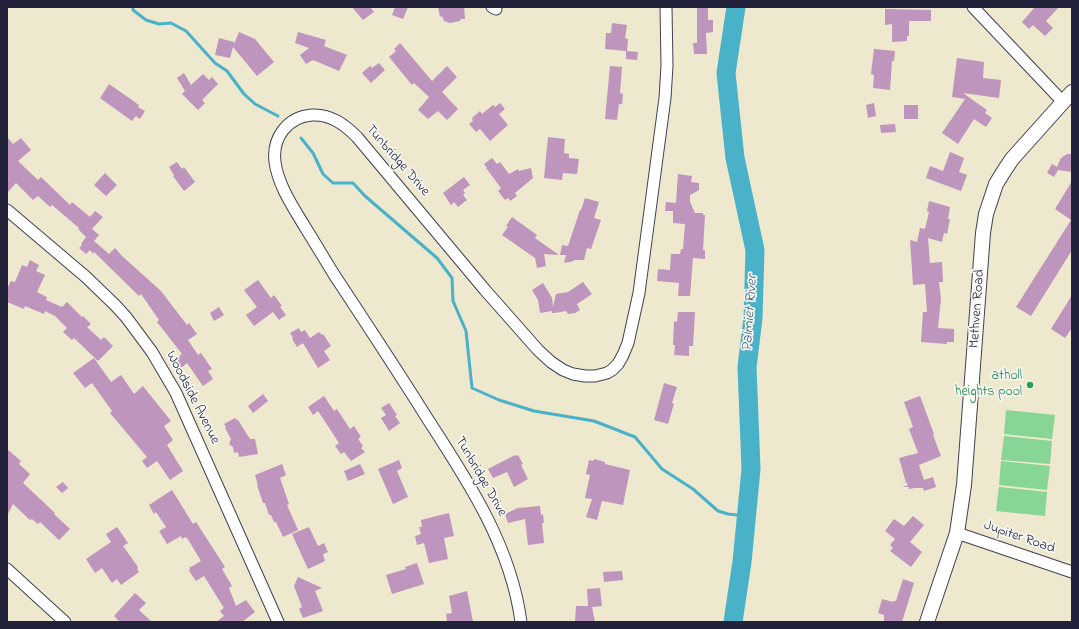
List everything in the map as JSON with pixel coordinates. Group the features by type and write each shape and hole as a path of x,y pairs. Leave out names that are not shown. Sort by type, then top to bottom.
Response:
{"street":[{"name":"Tunbridge Drive","path":"521,622 516,592 499,541 490,522 452,456 325,260 293,207 283,187 275,162 277,139 283,129 291,122 310,115 329,117 348,128 485,290 538,350 551,362 563,370 573,374 585,376 607,373 618,364 628,343 639,293 665,98 667,66 666,7"},
{"path":"973,7 1068,97"},
{"name":"Methven Road","path":"927,622 957,533 964,485 983,233 986,214 996,184 1012,159 1068,97"},
{"name":"Woodside Avenue","path":"7,210 86,277 115,305 131,323 152,352 168,378 186,415 278,622"},
{"name":"Jupiter Road","path":"957,533 1072,572"},
{"path":"7,569 65,622"}],"green space":[{"path":"1006,410 1055,415 1052,439 1004,434"},
{"path":"1004,436 1052,441 1050,464 1001,460"},
{"path":"1001,461 1050,466 1047,490 999,485"},
{"path":"999,487 1047,492 1045,516 996,511"}],"building":[{"path":"352,7 370,7 374,12 363,20"},
{"path":"395,7 408,7 403,19 392,15"},
{"path":"438,7 464,7 465,19 450,23 444,21 442,16 440,17"},
{"path":"697,7 708,7 708,20 713,20 713,32 706,33 707,54 694,54 693,43 697,43"},
{"path":"1035,7 1059,7 1046,21 1053,28 1045,36 1033,25 1029,29 1022,22"},
{"path":"885,9 931,10 931,21 909,21 909,36 907,36 907,41 892,42 892,24 885,25"},
{"path":"612,23 627,25 625,38 628,39 627,51 638,52 637,60 626,59 626,51 605,49 606,33 611,33"},
{"path":"239,32 255,39 274,62 257,76 233,47 230,58 215,55 219,38 234,42 234,44"},
{"path":"298,32 326,40 324,46 347,55 339,71 313,60 306,64 300,55 309,48 295,43"},
{"path":"400,43 432,81 447,66 457,77 442,92 458,109 447,120 438,111 428,119 418,110 429,97 414,83 412,85 389,57 396,51 394,49"},
{"path":"874,49 895,51 894,61 892,61 890,90 873,88 874,75 871,74"},
{"path":"957,58 984,62 983,78 1001,80 999,98 963,93 987,110 985,113 992,118 986,127 974,119 958,144 942,133 965,99 952,97"},
{"path":"379,63 385,70 371,83 362,73 370,66 372,68"},
{"path":"610,66 622,67 620,93 623,94 622,104 619,104 617,120 605,119"},
{"path":"184,73 191,85 203,74 209,80 212,77 218,84 202,100 205,103 198,110 182,94 185,91 177,78"},
{"path":"109,84 139,105 138,107 145,111 140,119 136,116 132,121 100,98"},
{"path":"500,103 505,109 499,114 508,125 490,141 480,129 476,132 469,124 473,121 472,118 480,111 482,114 493,105 495,107"},
{"path":"874,103 876,116 868,118 866,105"},
{"path":"904,105 918,105 918,119 904,119"},
{"path":"895,124 896,132 881,133 880,125"},
{"path":"7,137 13,144 21,138 31,150 18,161 38,180 41,177 70,205 72,202 90,217 95,211 103,217 92,229 99,235 94,241 109,254 115,248 161,291 187,325 189,323 197,334 188,340 198,355 201,353 212,369 208,371 213,379 203,386 187,363 181,368 175,359 182,354 157,322 159,320 141,294 139,296 94,252 93,254 90,250 86,254 79,248 86,237 78,229 79,228 52,205 50,207 38,196 33,200 16,183 7,193"},
{"path":"548,137 565,139 564,153 569,154 569,158 579,159 577,174 563,173 562,180 544,178"},
{"path":"950,152 964,158 959,172 967,175 961,191 926,178 930,166 943,171"},
{"path":"1067,154 1072,154 1072,172 1058,170 1054,177 1047,173 1052,164 1057,167 1061,158"},
{"path":"492,158 497,164 500,162 509,174 518,169 519,171 531,168 533,178 515,193 517,196 510,201 508,198 505,200 498,191 501,188 484,164"},
{"path":"177,162 182,169 184,167 195,182 184,191 173,176 174,175 169,167"},
{"path":"105,173 117,185 106,196 94,185"},
{"path":"678,174 692,176 691,182 699,183 699,190 690,195 690,202 695,213 703,213 703,215 705,215 703,250 705,250 705,259 693,258 690,296 678,296 679,283 657,281 658,269 670,270 671,254 680,254 681,249 683,249 685,224 673,223 673,211 665,211 666,202 676,203"},
{"path":"464,177 470,185 463,190 465,193 463,195 467,200 458,207 454,202 451,205 443,193"},
{"path":"1072,181 1072,250 1031,316 1016,307 1071,220 1055,209"},
{"path":"585,198 599,202 594,218 601,220 591,249 587,248 584,260 574,260 564,263 566,255 560,255 562,245 568,246"},
{"path":"929,201 950,207 948,219 950,219 947,234 944,233 942,242 928,238 930,263 942,262 943,282 939,282 941,299 938,328 954,329 954,342 947,342 947,344 921,342 923,312 927,312 925,284 913,285 910,240 917,242 920,228 925,229 929,212 927,211"},
{"path":"512,217 537,235 535,238 559,255 544,254 546,266 537,268 535,258 502,235 508,227 506,226"},
{"path":"30,260 39,265 36,271 45,275 37,292 47,297 46,300 62,307 67,302 91,324 87,327 101,340 104,337 113,346 98,361 74,338 72,340 63,332 67,328 55,316 45,311 44,314 25,306 24,309 7,302 7,289 11,281 15,282 22,265 27,267"},
{"path":"258,280 271,298 274,295 282,306 280,307 286,315 279,320 273,312 254,326 246,315 257,307 244,290"},
{"path":"583,282 592,294 577,304 580,310 575,313 568,314 566,311 540,313 538,300 532,290 543,283 552,298 553,307 556,294 568,292"},
{"path":"1072,295 1072,328 1065,338 1051,329"},
{"path":"219,307 224,315 214,321 210,313"},
{"path":"678,312 695,312 693,346 689,346 689,356 674,355 674,321 677,322"},
{"path":"299,328 301,332 305,330 310,338 319,332 322,335 323,334 331,346 324,351 330,360 318,368 303,343 297,347 290,333"},
{"path":"94,358 111,382 121,375 134,394 143,386 171,421 164,426 173,440 167,445 183,471 170,480 157,461 147,468 142,461 147,457 110,413 112,411 92,383 85,388 73,373"},
{"path":"664,383 677,387 668,424 654,420"},
{"path":"263,394 268,401 253,413 248,406"},
{"path":"324,396 334,411 337,409 350,429 354,426 361,437 358,439 363,446 361,448 365,452 351,461 344,452 341,454 335,446 339,443 318,411 313,415 308,407"},
{"path":"920,396 941,456 919,465 924,480 933,477 936,487 924,491 923,488 909,489 909,487 903,487 908,485 906,483 899,458 918,453 909,429 913,427 904,402"},
{"path":"389,403 397,415 395,416 400,423 389,431 381,418 386,415 381,408"},
{"path":"235,418 238,420 250,439 255,439 258,454 239,457 238,452 234,453 233,447 229,444 231,439 224,424"},
{"path":"7,449 21,461 19,464 30,474 23,483 70,529 59,540 40,522 38,524 32,519 30,520 13,504 7,516"},
{"path":"515,455 518,455 523,464 521,465 528,479 514,487 507,472 493,478 488,469"},
{"path":"594,459 605,462 605,464 630,470 623,505 602,501 597,520 586,517 592,499 585,498 590,475 586,474 589,460 593,461"},
{"path":"399,460 402,468 397,471 408,497 393,504 378,469"},
{"path":"282,464 286,475 280,478 289,504 287,505 298,530 283,537 276,522 274,522 271,515 269,515 265,503 263,503 255,475"},
{"path":"360,464 365,474 348,481 344,471"},
{"path":"63,482 68,488 62,493 56,487"},
{"path":"172,490 193,524 196,522 225,567 222,569 232,586 229,588 236,606 246,600 255,612 242,622 216,622 224,616 220,611 224,608 204,576 196,581 189,571 189,568 201,561 189,541 186,537 182,539 181,536 167,544 159,531 166,527 156,512 154,514 149,505"},
{"path":"540,506 544,523 542,523 544,543 528,545 525,519 508,523 505,514 518,508"},
{"path":"449,513 454,536 444,538 448,559 429,563 424,543 417,545 415,536 421,534 419,527 422,527 421,520"},
{"path":"913,516 924,525 910,542 922,552 911,567 890,551 893,548 890,545 895,539 885,531 894,519 904,526"},
{"path":"117,527 128,543 123,546 138,567 139,572 121,585 117,579 112,583 102,568 95,573 86,559 111,542 106,534"},
{"path":"309,527 318,546 324,543 328,552 323,554 325,561 308,569 292,534"},
{"path":"417,563 424,584 392,594 386,575 406,569 405,567"},
{"path":"622,571 623,580 604,582 603,572"},
{"path":"298,577 322,588 315,591 323,611 303,618 299,609 302,607 294,586"},
{"path":"903,579 914,583 902,622 884,622 884,615 878,613 882,599 893,602 896,601"},
{"path":"600,588 602,606 592,607 595,622 575,622 576,606 588,606 587,589"},
{"path":"467,591 473,622 447,622 446,614 452,613 449,596"},
{"path":"135,593 146,603 139,610 152,622 120,622 114,616"}],"waterway":[{"path":"133,7 133,10 146,20 159,24 171,23 186,31 215,63 227,71 244,94 255,104 278,116"},
{"name":"Palmiet River","path":"733,622 742,562 751,469 747,367 753,318 755,250 735,158 726,73 736,7"},
{"path":"301,138 313,153 323,174 333,183 353,183 365,196 437,258 452,278 453,301 466,331 472,388 499,400 534,411 594,421 635,437 662,469 693,489 718,511 746,516"}],"place":[{"name":"atholl heights pool","path":"1030,385"}]}
